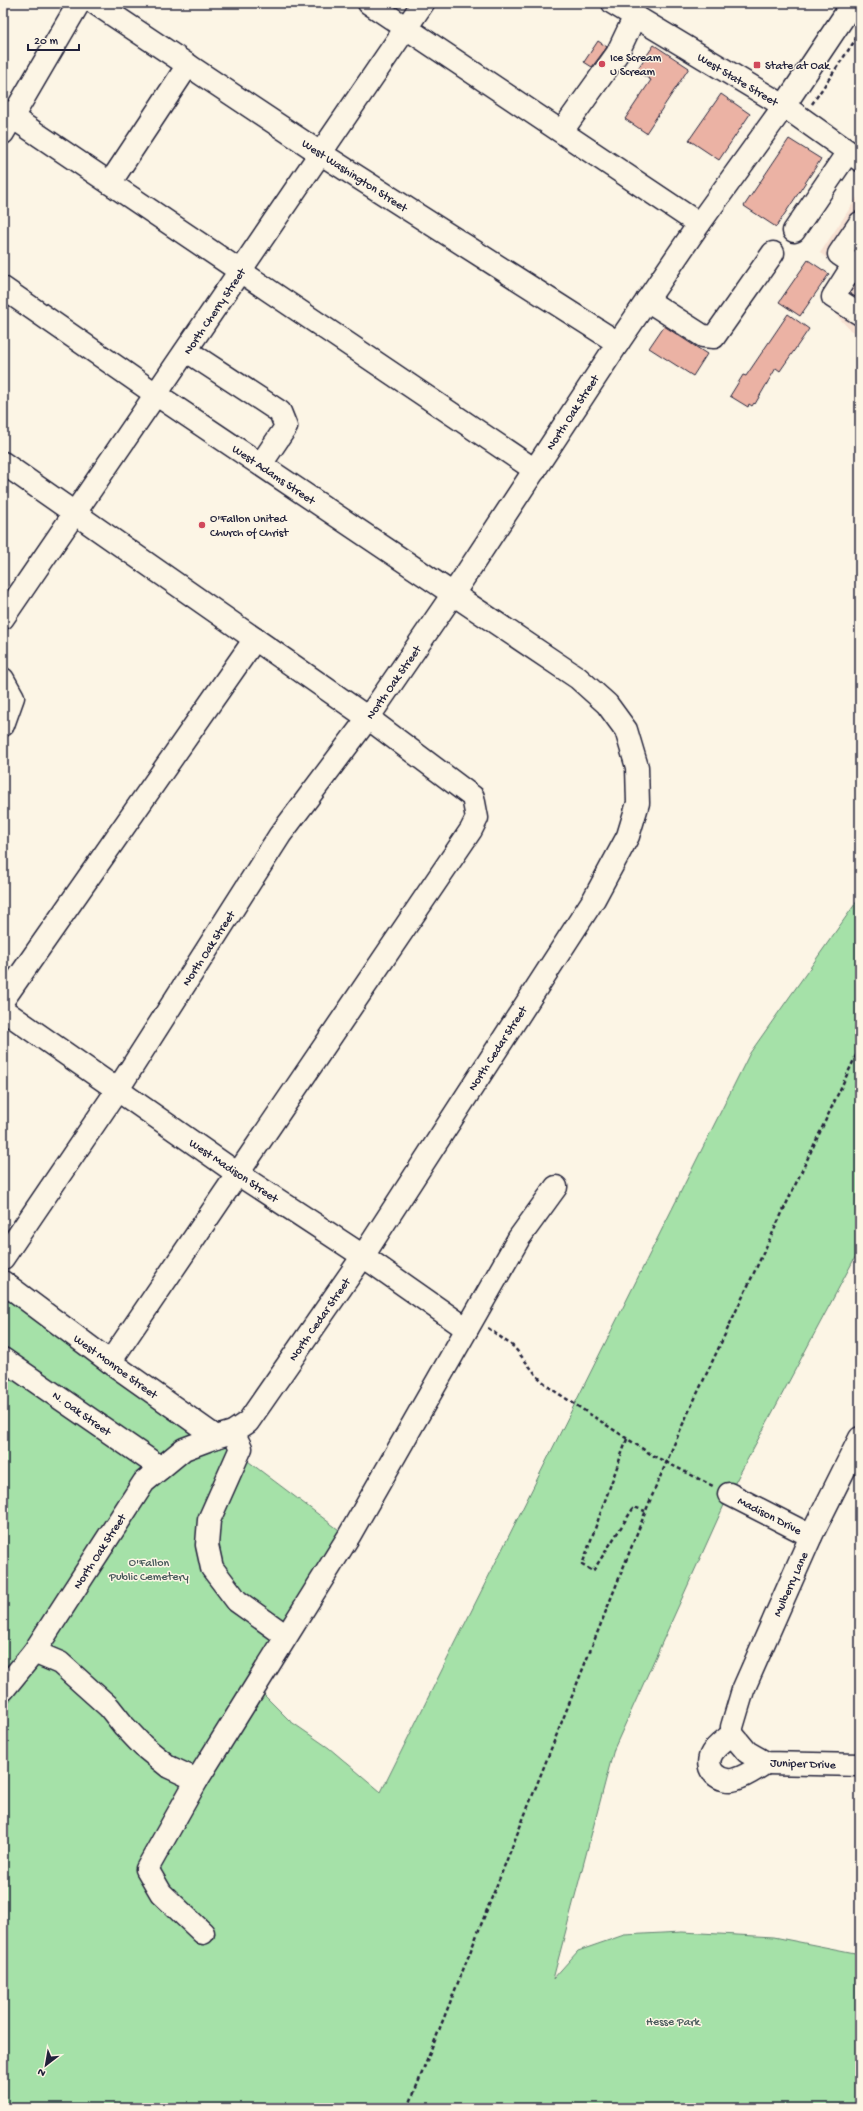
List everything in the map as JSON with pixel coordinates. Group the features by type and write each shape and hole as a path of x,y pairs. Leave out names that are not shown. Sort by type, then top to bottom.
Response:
{"street":[{"path":"79,3 6,121 110,183 535,470"},
{"name":"West Washington Street","path":"95,3 320,153 618,343"},
{"path":"369,3 699,224"},
{"name":"North Cherry Street","path":"3,618 157,395 423,3"},
{"name":"West State Street","path":"613,3 784,106 854,156"},
{"name":"North Oak Street","path":"3,1258 118,1089 280,835 368,718 453,594 618,343 699,224 855,7"},
{"path":"562,131 617,54 635,16"},
{"path":"110,183 188,65"},
{"path":"794,231 854,156"},
{"path":"860,223 839,254 854,264 833,297 860,314"},
{"path":"647,300 703,336 714,337 773,253"},
{"name":"West Adams Street","path":"3,288 157,395 547,657"},
{"path":"187,351 280,412 286,427 260,464"},
{"path":"3,463 368,718 473,797 477,818 467,837 110,1362"},
{"path":"3,1000 255,639"},
{"name":"North Cedar Street","path":"225,1435 248,1422 363,1256 594,899 628,836 638,803 638,767 626,730 607,704 578,678 547,657"},
{"path":"3,679 13,697 5,720"},
{"name":"West Madison Street","path":"3,1010 238,1174 470,1324"},
{"path":"204,1933 161,1893 147,1869 197,1780 240,1714 286,1636 349,1536 519,1238 556,1187"},
{"name":"West Monroe Street","path":"3,1282 110,1362 225,1435"},
{"name":"N. Oak Street","path":"3,1359 161,1468"},
{"path":"225,1435 241,1448 209,1520 207,1545 212,1568 237,1601 286,1636"},
{"name":"North Oak Street","path":"3,1690 34,1652 144,1482 184,1449 225,1435"},
{"name":"Mulberry Lane","path":"732,1734 732,1728 743,1690 811,1536 860,1438"},
{"name":"Madison Drive","path":"729,1494 811,1536"},
{"path":"34,1652 60,1663 109,1707 143,1746 169,1767 197,1780"},
{"path":"732,1734 711,1754 709,1763 713,1774 721,1779 735,1780 766,1763"},
{"name":"Juniper Drive","path":"732,1734 747,1752 766,1763 860,1765"}],"path":[{"path":"809,104 811,106 860,33"},
{"path":"408,2108 645,1511 682,1426 860,1046"},
{"path":"470,1324 514,1347 538,1377 550,1388 627,1439 652,1455 729,1494"},
{"path":"627,1439 582,1565 593,1571 634,1507 645,1511"}],"shaded area":[{"path":"860,193 860,336 850,330 829,307 822,291 839,266 820,253"}],"green space":[{"path":"860,897 860,1248 729,1494 614,1749 553,1979 578,1951 624,1935 682,1932 774,1937 860,1954 860,2108 3,2108 3,1290 216,1437 343,1533 250,1681 290,1721 329,1748 381,1792 750,1053"}],"building":[{"path":"598,41 607,47 592,67 584,62"},
{"path":"654,45 689,68 646,133 625,119 651,80 636,71"},
{"path":"721,94 750,114 719,160 689,140"},
{"path":"789,139 821,159 776,227 744,206"},
{"path":"808,260 829,274 800,316 779,302"},
{"path":"788,314 809,329 780,371 776,368 755,404 754,403 752,406 749,404 748,407 730,396 743,375 746,376"},
{"path":"664,326 707,354 693,376 649,348"}],"place":[{"name":"Ice Scream U Scream","path":"602,64"},
{"name":"State at Oak","path":"757,65"},
{"name":"O'Fallon United Church of Christ","path":"202,525"}],"park label":[{"name":"O'Fallon Public Cemetery","path":"149,1569"},
{"name":"Hesse Park","path":"673,2021"}]}
